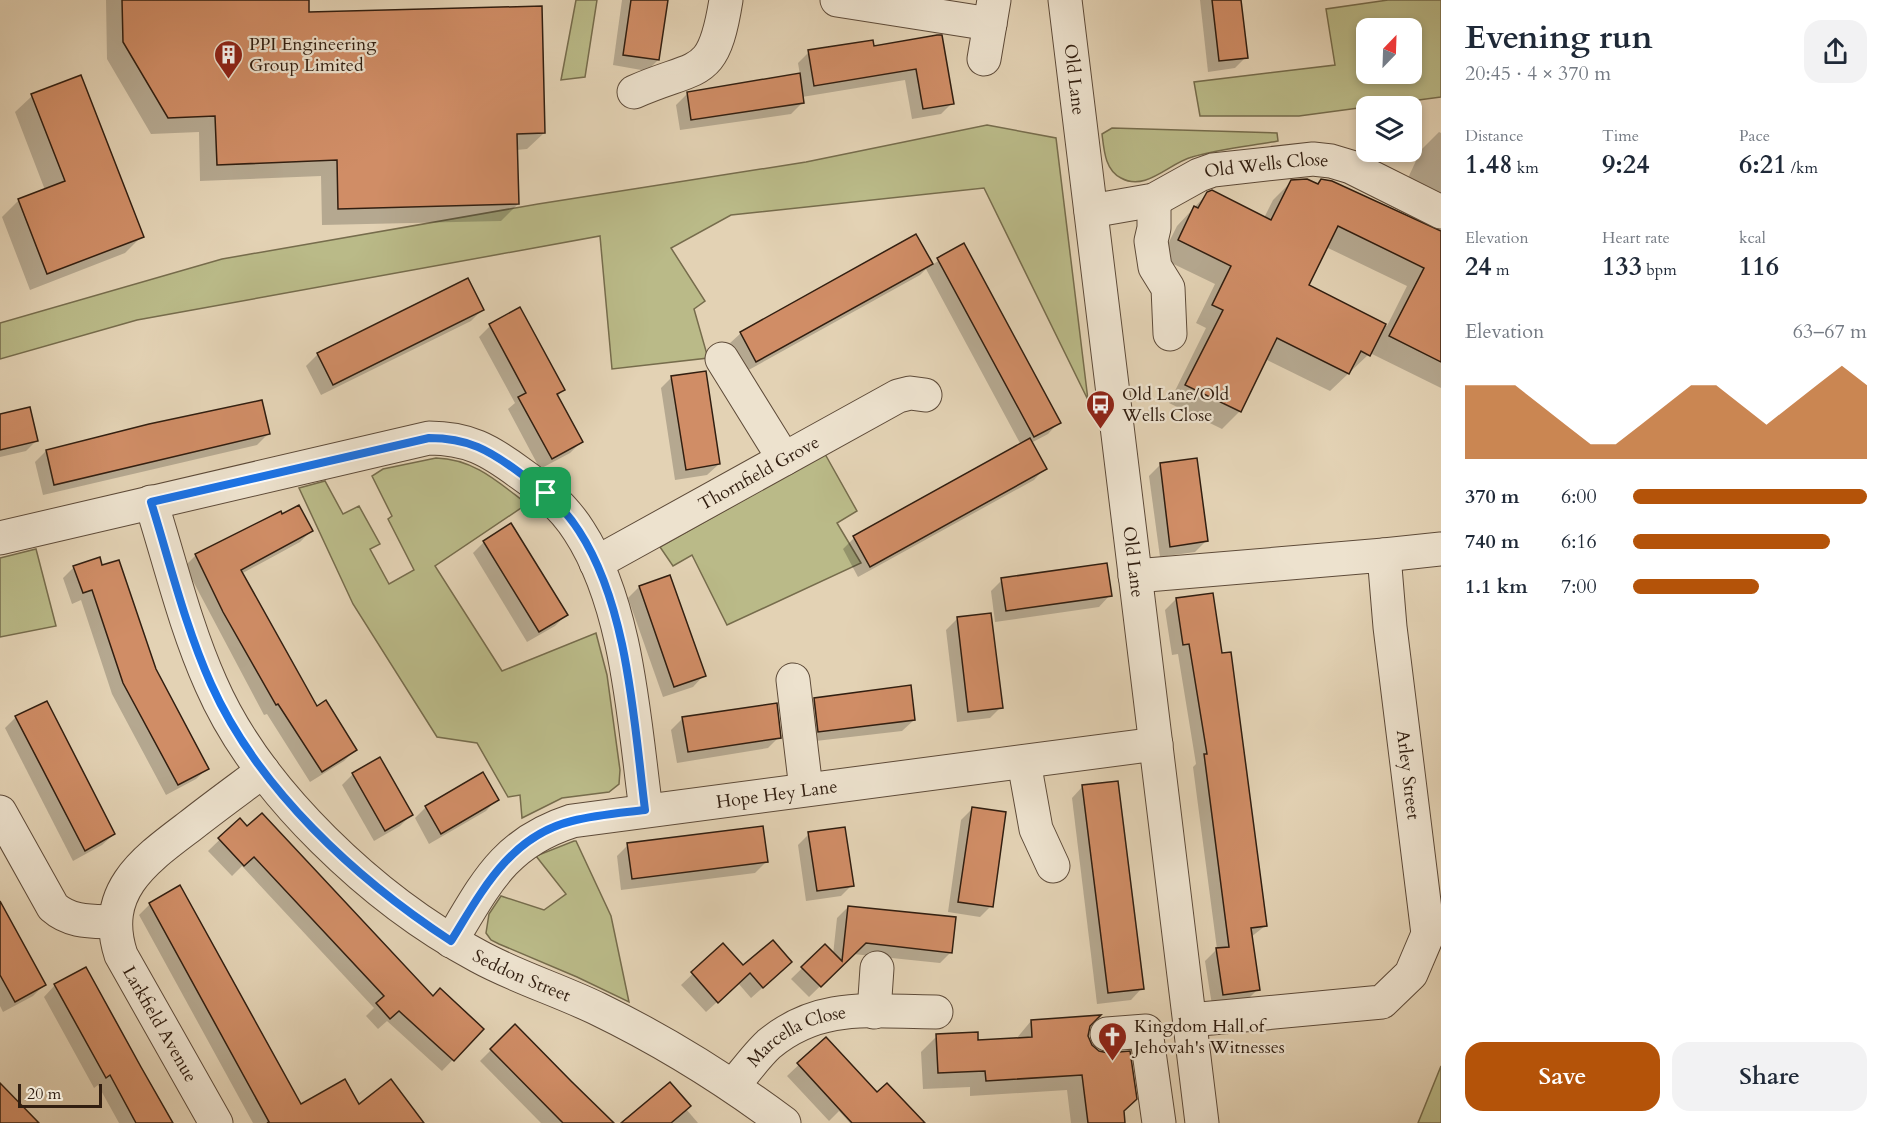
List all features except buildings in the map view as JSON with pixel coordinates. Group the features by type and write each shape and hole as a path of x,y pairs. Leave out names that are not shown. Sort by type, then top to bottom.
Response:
{"street":[{"path":"634,92 663,79 689,73 705,62 715,50 721,34 726,0"},
{"path":"837,0 992,12 984,59"},
{"name":"Old Lane","path":"1065,0 1190,1020 1196,1122"},
{"name":"Old Wells Close","path":"1091,211 1154,200 1199,175 1213,170 1313,159 1351,167 1441,212"},
{"path":"1154,200 1154,228 1151,241 1155,267 1168,288 1170,334"},
{"path":"722,359 784,459"},
{"name":"Thornfield Grove","path":"596,563 898,396 910,393 925,395"},
{"path":"0,538 429,438 448,438 478,446 546,493 579,531 596,563 624,654 645,810"},
{"name":"Seddon Street","path":"151,502 195,645 212,686 263,771 316,831 353,867 418,919 451,941 480,957 610,1015 675,1050 733,1086 784,1123"},
{"path":"1135,576 1441,549"},
{"name":"Arley Street","path":"1190,1020 1382,1002 1411,975 1428,934 1390,627 1384,555"},
{"path":"793,680 806,789"},
{"name":"Hope Hey Lane","path":"451,941 489,879 510,854 529,839 572,821 1156,744"},
{"path":"1024,762 1036,829 1053,866"},
{"name":"Larkfield Avenue","path":"216,1123 121,955 116,939 115,922 123,892 146,859 263,771"},
{"path":"0,812 52,907 63,916 74,920 115,922"},
{"name":"Marcella Close","path":"874,1012 877,968"},
{"name":"Marcella Close","path":"733,1086 768,1045 800,1023 836,1012 936,1012"},
{"path":"1107,1034 1146,1031 1159,1123"}],"green space":[{"path":"576,0 597,0 585,77 561,80"},
{"path":"1388,0 1441,0 1441,97 1422,100 1422,96 1356,96 1356,108 1299,116 1200,116 1194,82 1335,65 1326,9"},
{"path":"987,125 1056,138 1088,400 984,188 731,215 671,248 705,301 694,309 708,358 612,369 600,236 137,320 0,359 0,323 222,259 538,204 806,162"},
{"path":"1112,128 1277,133 1278,141 1192,157 1148,179 1130,181 1121,178 1108,165 1102,134"},
{"path":"825,454 857,511 837,523 861,563 727,625 692,555 673,566 660,547"},
{"path":"436,458 450,459 474,467 527,504 435,566 502,671 596,633 607,675 620,770 619,784 609,792 562,798 522,818 520,795 508,797 477,743 437,737 353,604 299,488 325,481 343,514 359,506 380,544 370,549 389,584 414,570 388,519 392,516 372,476 383,469"},
{"path":"36,549 56,626 0,637 0,558"},
{"path":"574,841 611,916 629,1002 499,944 491,940 486,933 489,914 501,896 544,910 566,894 536,856"},
{"path":"1441,1066 1441,1123 1418,1123"}],"place":[{"name":"PPI Engineering Group Limited","path":"228,80"},
{"name":"Old Lane/Old Wells Close","path":"1101,430"},
{"name":"Kingdom Hall of Jehovah's Witnesses","path":"1113,1062"}],"route":[{"path":"429,438 448,438 478,446 510,465 546,493 579,531 596,563 613,613 624,654 645,810 572,821 552,827 529,839 510,854 489,879 451,941 418,919 353,867 316,831 263,771 212,686 195,645 151,502 429,438"}]}
